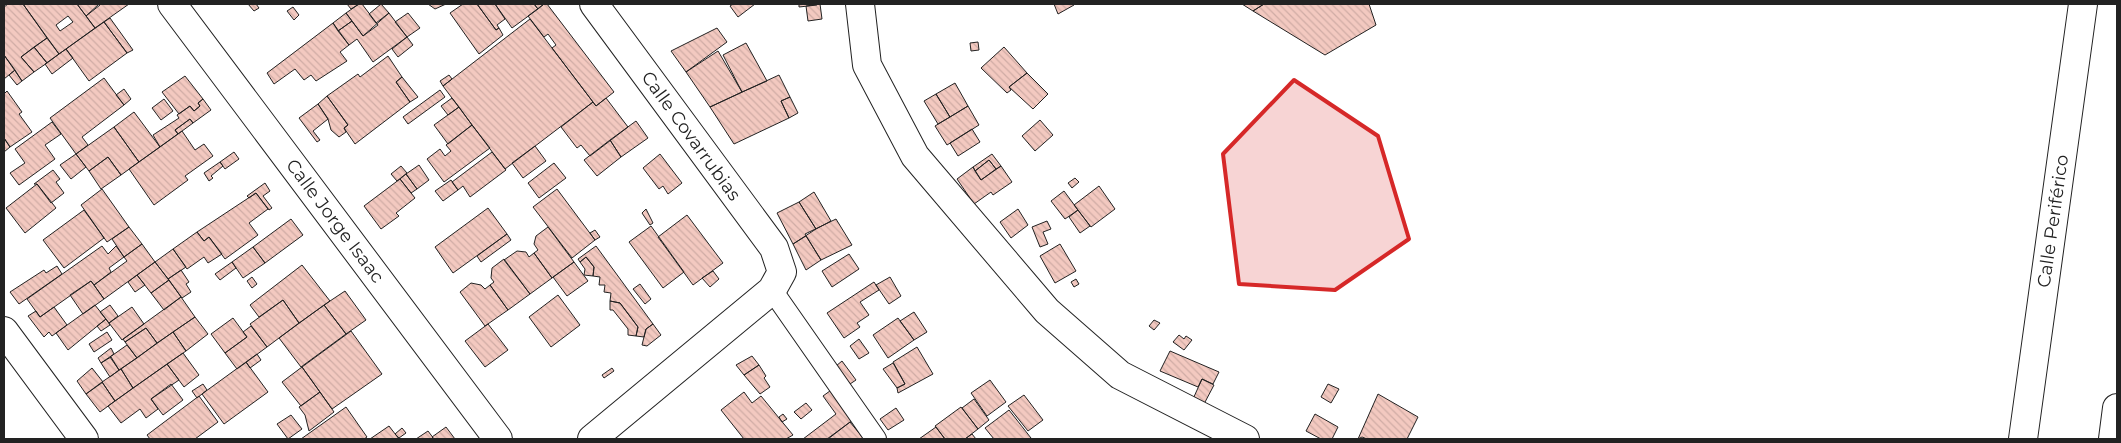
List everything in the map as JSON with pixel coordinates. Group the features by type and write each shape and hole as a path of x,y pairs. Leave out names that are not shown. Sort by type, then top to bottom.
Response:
{"main road":[{"name":"Calle Jorge Isaac","path":"172,4 498,439"},
{"name":"Calle Covarrubias","path":"594,4 774,248 777,281"},
{"path":"860,4 867,66 915,156 1047,311 1120,375 1245,439"},
{"name":"Calle Periférico","path":"2023,439 2083,4"},
{"path":"592,439 777,281"},
{"path":"4,331 84,439"},
{"path":"2113,439 2117,408"}],"street":[{"name":"Calle Covarrubias","path":"777,281 876,439"}],"highlighted area":[{"path":"1294,80 1378,136 1409,239 1335,290 1239,284 1223,154"}],"building":[{"path":"8,4 23,4 47,38 21,57 34,72 22,81 4,55 4,7"},
{"path":"23,4 77,4 95,28 59,54","holes":["68,16 73,22 60,31 56,25"]},
{"path":"77,4 99,4 100,5 86,16"},
{"path":"99,4 129,4 95,28 86,16"},
{"path":"248,4 256,4 259,8 254,11"},
{"path":"347,4 359,4 351,9"},
{"path":"362,4 378,25 363,36 346,13"},
{"path":"381,4 389,13 376,23 369,14"},
{"path":"428,4 446,4 435,9"},
{"path":"463,4 477,4 496,30 499,28 503,35 479,54 450,13"},
{"path":"477,4 495,4 505,19 497,25 499,28 496,30"},
{"path":"495,4 534,4 538,9 512,28"},
{"path":"534,4 544,4 538,9"},
{"path":"544,4 547,4 614,92 596,106 552,48 556,45 548,34 544,37 528,16"},
{"path":"733,4 755,4 738,17 730,6"},
{"path":"799,4 817,4 817,5 799,7"},
{"path":"820,4 822,19 808,21 806,6"},
{"path":"1054,4 1074,4 1074,5 1058,14"},
{"path":"1242,4 1264,4 1253,11"},
{"path":"1264,4 1369,4 1376,25 1325,55 1253,11"},
{"path":"293,7 299,15 294,20 287,11"},
{"path":"346,13 352,21 338,31 333,23"},
{"path":"389,13 407,37 373,62 357,39 349,45 338,31 352,21 363,36"},
{"path":"408,13 420,28 407,37 395,22"},
{"path":"110,18 133,50 127,53 104,22"},
{"path":"530,19 593,102 505,169 443,86"},
{"path":"104,22 127,53 89,81 66,49"},
{"path":"333,23 349,45 340,52 347,61 316,81 311,75 304,80 295,69 274,84 267,73"},
{"path":"717,28 727,42 686,72 671,51"},
{"path":"407,37 413,45 398,57 392,49"},
{"path":"47,38 59,54 47,63 34,47"},
{"path":"978,42 979,50 971,51 970,43"},
{"path":"746,43 767,81 742,92 723,55"},
{"path":"34,47 47,63 34,72 21,57"},
{"path":"1004,47 1027,73 1009,87 1011,90 1007,93 981,68"},
{"path":"66,49 73,58 52,74 45,64"},
{"path":"718,51 742,92 710,107 686,72"},
{"path":"4,55 15,70 4,79"},
{"path":"388,56 402,77 396,82 410,102 355,144 344,128 348,125 327,96 358,74 360,77"},
{"path":"15,70 22,81 17,85 9,75"},
{"path":"1027,73 1048,94 1033,109 1009,87"},
{"path":"449,75 452,79 443,86 440,81"},
{"path":"779,75 790,97 781,101 789,118 734,144 710,107"},
{"path":"185,76 203,99 198,103 200,106 194,111 190,106 179,114 162,92"},
{"path":"402,77 418,97 410,102 396,82"},
{"path":"104,78 124,105 82,137 88,145 76,154 50,118"},
{"path":"955,83 968,106 950,117 936,94"},
{"path":"124,89 131,99 124,105 116,95"},
{"path":"440,90 445,97 408,124 403,117"},
{"path":"7,91 22,112 19,114 32,132 10,147 4,138 4,94"},
{"path":"936,94 950,117 938,124 924,101"},
{"path":"327,96 348,125 344,128 346,132 339,137 331,130 328,119 318,104"},
{"path":"790,97 798,113 789,118 781,101"},
{"path":"452,98 459,107 448,115 441,106"},
{"path":"606,98 628,127 590,156 581,145 577,148 561,127 593,102 596,106"},
{"path":"164,99 173,111 161,120 152,108"},
{"path":"203,99 211,110 193,123 190,119 175,130 178,134 160,147 153,135 179,118 177,115 190,106 194,111 200,106 198,103"},
{"path":"318,104 328,119 313,131 320,140 317,142 299,118"},
{"path":"968,106 979,125 947,145 935,126"},
{"path":"459,107 472,125 448,144 434,125"},
{"path":"134,112 160,147 139,162 114,127"},
{"path":"190,119 193,123 178,134 175,130"},
{"path":"1040,120 1053,135 1035,151 1022,136"},
{"path":"636,121 648,138 621,157 610,140"},
{"path":"52,122 61,134 45,145 55,159 19,185 10,173 25,163 15,149"},
{"path":"472,125 490,148 444,182 427,159 440,149 445,156 451,151 446,145"},
{"path":"114,127 139,162 121,175 108,157 89,171 76,154"},
{"path":"972,129 980,142 958,156 950,143"},
{"path":"182,131 195,150 204,144 213,156 185,176 188,180 154,205 129,169"},
{"path":"4,138 10,147 4,152"},
{"path":"610,140 621,157 597,176 584,160"},
{"path":"535,146 546,161 523,178 512,163"},
{"path":"234,152 239,159 225,169 220,162"},
{"path":"492,152 506,170 470,197 463,186 458,190 452,182"},
{"path":"76,154 86,167 71,179 60,165"},
{"path":"660,154 682,183 668,194 663,186 659,189 643,168"},
{"path":"992,154 1001,166 996,169 989,160 975,171 973,167"},
{"path":"108,157 121,175 101,189 89,171"},
{"path":"989,160 996,169 981,180 975,171"},
{"path":"220,162 223,166 211,176 213,178 209,181 204,173"},
{"path":"554,163 566,178 539,198 528,183"},
{"path":"419,165 429,180 417,189 406,174"},
{"path":"401,166 407,173 397,181 391,174"},
{"path":"1001,166 1012,182 993,195 991,192 974,204 957,179 973,167 981,180"},
{"path":"53,170 60,179 56,182 64,193 51,203 37,184 34,184"},
{"path":"406,174 417,189 411,193 400,179"},
{"path":"1075,178 1079,182 1072,188 1068,183"},
{"path":"400,179 415,198 396,213 399,216 381,229 364,206"},
{"path":"451,180 458,190 443,201 435,191"},
{"path":"265,183 270,191 263,196 272,208 269,210 256,193 249,198 247,196"},
{"path":"37,184 56,208 25,233 6,208"},
{"path":"1099,186 1115,209 1091,227 1074,205"},
{"path":"102,189 129,227 107,242 81,205"},
{"path":"557,189 595,240 572,258 533,207"},
{"path":"1064,191 1078,210 1065,219 1051,201"},
{"path":"814,192 831,221 816,229 799,202"},
{"path":"256,193 268,209 249,223 258,235 225,259 209,237 204,241 197,232"},
{"path":"799,202 816,229 793,244 777,213"},
{"path":"488,208 507,234 453,273 435,247"},
{"path":"646,209 653,223 650,225 642,213"},
{"path":"1018,209 1028,225 1011,238 1000,222"},
{"path":"84,210 104,238 64,268 43,240"},
{"path":"1078,210 1090,226 1080,233 1069,217"},
{"path":"687,215 723,263 693,285 658,237"},
{"path":"291,219 303,235 265,263 253,247"},
{"path":"836,219 852,245 821,260 805,234"},
{"path":"1047,221 1051,229 1043,232 1048,244 1040,247 1032,227"},
{"path":"651,226 684,272 663,288 629,242"},
{"path":"129,227 142,244 124,257 112,239"},
{"path":"548,227 574,262 552,278 534,253 538,250 534,244 536,236"},
{"path":"595,230 600,237 595,240 590,233"},
{"path":"197,232 204,241 209,237 222,254 208,263 204,257 187,269 173,249"},
{"path":"507,234 511,240 481,262 477,256"},
{"path":"806,236 821,260 806,270 793,244"},
{"path":"142,244 155,262 104,299 94,285 127,261 124,257"},
{"path":"1060,244 1076,271 1055,283 1040,256"},
{"path":"102,246 108,254 116,246 124,257 109,268 111,272 94,285 91,281 40,317 27,299"},
{"path":"596,246 653,324 646,329 644,337 636,336 638,327 620,303 610,301 611,293 604,292 605,285 599,285 600,277 593,276 594,267 586,257 580,262 578,259"},
{"path":"253,247 265,263 243,278 232,262"},
{"path":"173,249 186,267 168,279 155,262"},
{"path":"517,251 526,252 529,257 534,253 552,278 530,294 504,260"},
{"path":"849,254 859,269 832,287 822,271"},
{"path":"586,257 594,267 593,276 584,275 585,269 580,262"},
{"path":"504,259 530,294 508,310 490,285 494,282 491,278 492,268"},
{"path":"155,262 169,280 151,293 137,275"},
{"path":"232,262 236,268 220,280 215,274"},
{"path":"574,262 588,281 567,296 553,277"},
{"path":"302,265 330,301 299,323 283,300 259,317 250,305"},
{"path":"57,266 62,274 19,304 10,292 44,270 46,273"},
{"path":"181,270 189,282 186,284 191,292 182,298 168,279"},
{"path":"713,271 719,279 710,287 702,278"},
{"path":"137,275 145,285 135,292 128,282"},
{"path":"252,277 257,284 252,288 247,281"},
{"path":"890,277 901,296 889,304 876,285"},
{"path":"1076,279 1079,284 1074,287 1071,282"},
{"path":"169,280 181,297 164,310 151,293"},
{"path":"91,281 104,299 83,314 70,295"},
{"path":"874,282 879,290 860,302 869,315 857,323 860,327 844,338 827,313"},
{"path":"471,283 481,285 485,289 490,285 508,310 485,326 460,292"},
{"path":"640,284 651,299 645,304 633,289"},
{"path":"345,291 366,320 346,334 324,305"},
{"path":"558,295 580,325 551,347 529,317"},
{"path":"181,297 195,317 157,343 146,328 125,342 123,339"},
{"path":"283,300 299,323 267,347 250,324"},
{"path":"610,301 620,303 638,327 636,336 628,335 628,329 613,310 610,310"},
{"path":"95,305 106,319 68,350 56,333"},
{"path":"110,305 118,316 109,323 100,312"},
{"path":"324,305 346,334 301,367 279,338"},
{"path":"54,307 67,325 52,336 49,332 44,337 28,316 36,311 40,317"},
{"path":"132,307 144,324 122,340 109,323"},
{"path":"914,312 927,332 914,340 900,321"},
{"path":"195,317 208,334 186,351 173,332"},
{"path":"233,318 247,337 225,353 211,334"},
{"path":"898,318 914,340 888,358 873,335"},
{"path":"106,319 110,325 101,331 97,326"},
{"path":"1154,320 1160,323 1154,330 1149,326"},
{"path":"488,324 508,350 485,367 465,341"},
{"path":"653,324 661,335 647,346 642,345 646,329"},
{"path":"251,326 267,347 237,369 225,353 247,337 243,332"},
{"path":"146,328 157,343 137,358 125,342"},
{"path":"351,331 382,374 332,409 302,367"},
{"path":"107,332 112,340 94,352 89,344"},
{"path":"173,332 186,351 133,388 121,369"},
{"path":"1179,335 1184,339 1186,336 1192,340 1184,350 1173,342"},
{"path":"859,339 869,353 859,359 850,346"},
{"path":"127,345 137,358 119,370 110,357"},
{"path":"917,347 933,374 898,393 897,388 905,384 893,362"},
{"path":"111,348 114,354 101,363 98,358"},
{"path":"1170,351 1219,372 1213,384 1202,379 1198,387 1160,371"},
{"path":"183,353 199,375 184,387 167,364"},
{"path":"257,354 261,360 250,368 246,362"},
{"path":"752,356 759,365 744,375 736,365"},
{"path":"111,357 119,370 110,377 101,363"},
{"path":"842,361 856,380 850,384 836,366"},
{"path":"246,362 268,392 224,424 202,394"},
{"path":"893,363 905,384 897,388 883,369"},
{"path":"167,364 179,380 151,399 158,409 146,418 140,409 121,423 108,406"},
{"path":"759,365 770,387 760,394 744,375"},
{"path":"302,367 320,392 301,406 282,382"},
{"path":"92,368 103,382 86,394 77,381"},
{"path":"612,368 614,371 604,378 602,375"},
{"path":"121,369 133,388 115,401 102,382"},
{"path":"1202,379 1214,385 1204,404 1193,399"},
{"path":"990,380 1006,402 987,416 971,393"},
{"path":"102,382 115,401 100,412 86,394"},
{"path":"171,384 183,400 163,415 151,399"},
{"path":"203,384 207,390 197,398 192,391"},
{"path":"1328,384 1339,389 1331,403 1321,397"},
{"path":"834,388 857,417 827,439 803,439 836,414 823,396"},
{"path":"320,392 334,412 309,431 305,415 299,407"},
{"path":"744,392 752,403 761,396 793,435 786,439 744,439 721,410"},
{"path":"1378,394 1418,417 1407,439 1367,439 1362,437 1358,439"},
{"path":"1024,395 1043,420 1028,431 1008,406"},
{"path":"199,396 218,422 195,439 150,439 147,435"},
{"path":"974,399 989,420 978,429 962,408"},
{"path":"806,403 812,410 801,419 794,412"},
{"path":"346,407 367,437 364,439 301,439"},
{"path":"961,407 978,429 965,439 945,439 935,426"},
{"path":"896,408 904,420 888,430 880,419"},
{"path":"1009,410 1031,438 994,439 985,428"},
{"path":"783,414 787,419 782,422 779,417"},
{"path":"1315,414 1338,427 1332,439 1321,439 1306,431"},
{"path":"291,415 302,429 288,439 277,424"},
{"path":"850,422 864,439 828,439"},
{"path":"389,426 399,439 370,439"},
{"path":"446,427 455,439 434,439 432,437"},
{"path":"936,427 945,439 919,439"},
{"path":"402,428 406,433 399,438 395,434"},
{"path":"428,431 434,439 416,439"},
{"path":"972,434 976,439 965,439"}]}
